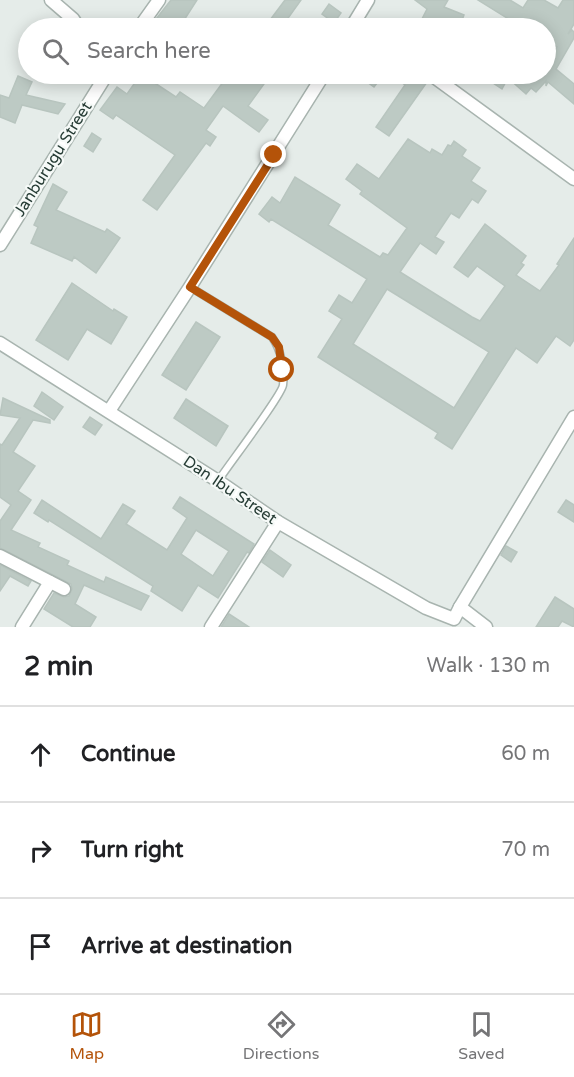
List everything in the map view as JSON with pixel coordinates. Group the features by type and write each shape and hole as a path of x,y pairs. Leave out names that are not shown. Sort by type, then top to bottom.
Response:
{"street":[{"path":"51,0 72,18"},
{"path":"146,18 159,0"},
{"path":"360,18 368,0"},
{"name":"Janburugu Street","path":"0,245 101,84"},
{"path":"109,411 318,84"},
{"path":"444,84 574,179"},
{"name":"Dan Ibu Street","path":"0,343 218,481 278,522 454,623 460,607 574,417"},
{"path":"211,627 278,522"},
{"path":"0,556 64,589"},
{"path":"22,627 50,582"},
{"path":"460,607 486,627"}],"lane":[{"path":"190,287 272,337 279,347 282,361 283,387 218,481"}],"building":[{"path":"171,0 197,0 185,18 157,18"},
{"path":"285,0 301,0 288,18 272,18"},
{"path":"415,0 448,0 444,7 464,15 463,18 422,18 427,9"},
{"path":"478,0 510,0 523,8 528,0 544,0 558,8 563,0 574,0 574,24 568,34 572,30 574,38 556,69 556,18 507,18"},
{"path":"329,4 341,13 338,18 327,18 322,14"},
{"path":"556,69 574,84 574,104 550,84 556,84"},
{"path":"18,76 18,84 31,84 26,95 65,104 58,114 22,105 15,123 0,117 0,95 9,98"},
{"path":"134,84 156,84 176,97 180,92 204,108 222,84 264,84 248,106 268,120 259,132 223,106 206,130 216,137 210,146 206,143 157,210 143,200 175,155 116,115 113,119 100,110 117,87 127,94"},
{"path":"426,84 389,136 376,127 405,85"},
{"path":"494,84 505,84 502,89"},
{"path":"515,84 543,84 536,92 531,88 526,94"},
{"path":"92,133 101,139 93,152 84,146"},
{"path":"408,139 430,153 432,149 442,155 448,145 451,146 454,141 466,150 462,156 480,168 471,181 486,191 478,203 472,199 459,218 451,213 435,237 444,242 436,254 420,243 400,272 480,321 505,286 477,266 468,277 454,267 485,224 526,256 521,263 524,265 516,275 540,291 559,265 557,264 574,238 574,340 570,346 556,336 537,363 516,348 452,449 435,438 438,433 318,357 342,319 329,311 339,295 352,303 367,279 271,219 269,222 259,214 272,197 280,203 295,177 340,205 328,225 380,257 383,253 388,255 407,228 360,194 362,191 346,179 357,164 379,179","holes":["387,289 489,352 454,408 353,344"]},
{"path":"53,184 67,192 56,210 105,232 107,229 120,238 96,273 74,257 72,261 31,243 38,227 34,225"},
{"path":"72,283 113,311 114,309 127,317 111,344 87,329 68,360 36,340"},
{"path":"196,322 220,337 186,390 162,375"},
{"path":"42,392 63,407 54,420 34,406"},
{"path":"3,398 50,420 50,423 33,420 13,452 35,466 18,491 31,500 11,530 40,543 38,547 69,561 67,565 104,582 106,577 149,596 141,610 84,585 75,604 96,617 90,627 73,627 44,609 54,593 64,597 69,596 72,589 71,584 0,548 0,521 11,505 0,497 0,444 2,445 20,418 0,415"},
{"path":"186,399 228,426 216,446 174,418"},
{"path":"90,417 102,425 95,435 83,427"},
{"path":"180,497 254,544 218,598 198,585 182,611 151,591 153,586 49,520 48,522 34,513 42,500 101,539 123,504 135,511 126,524 167,550 187,518 173,508","holes":["196,530 229,551 213,576 181,554"]},
{"path":"566,500 574,505 574,522 558,512"},
{"path":"506,546 517,552 511,562 501,555"},
{"path":"270,550 291,565 283,577 262,562"},
{"path":"0,565 31,581 28,586 10,576 0,591"},
{"path":"555,597 574,609 574,627 562,621 558,627 536,627"},
{"path":"229,614 249,627 221,627"}],"route":[{"path":"274,155 190,287 272,337 279,347 282,370"}]}
